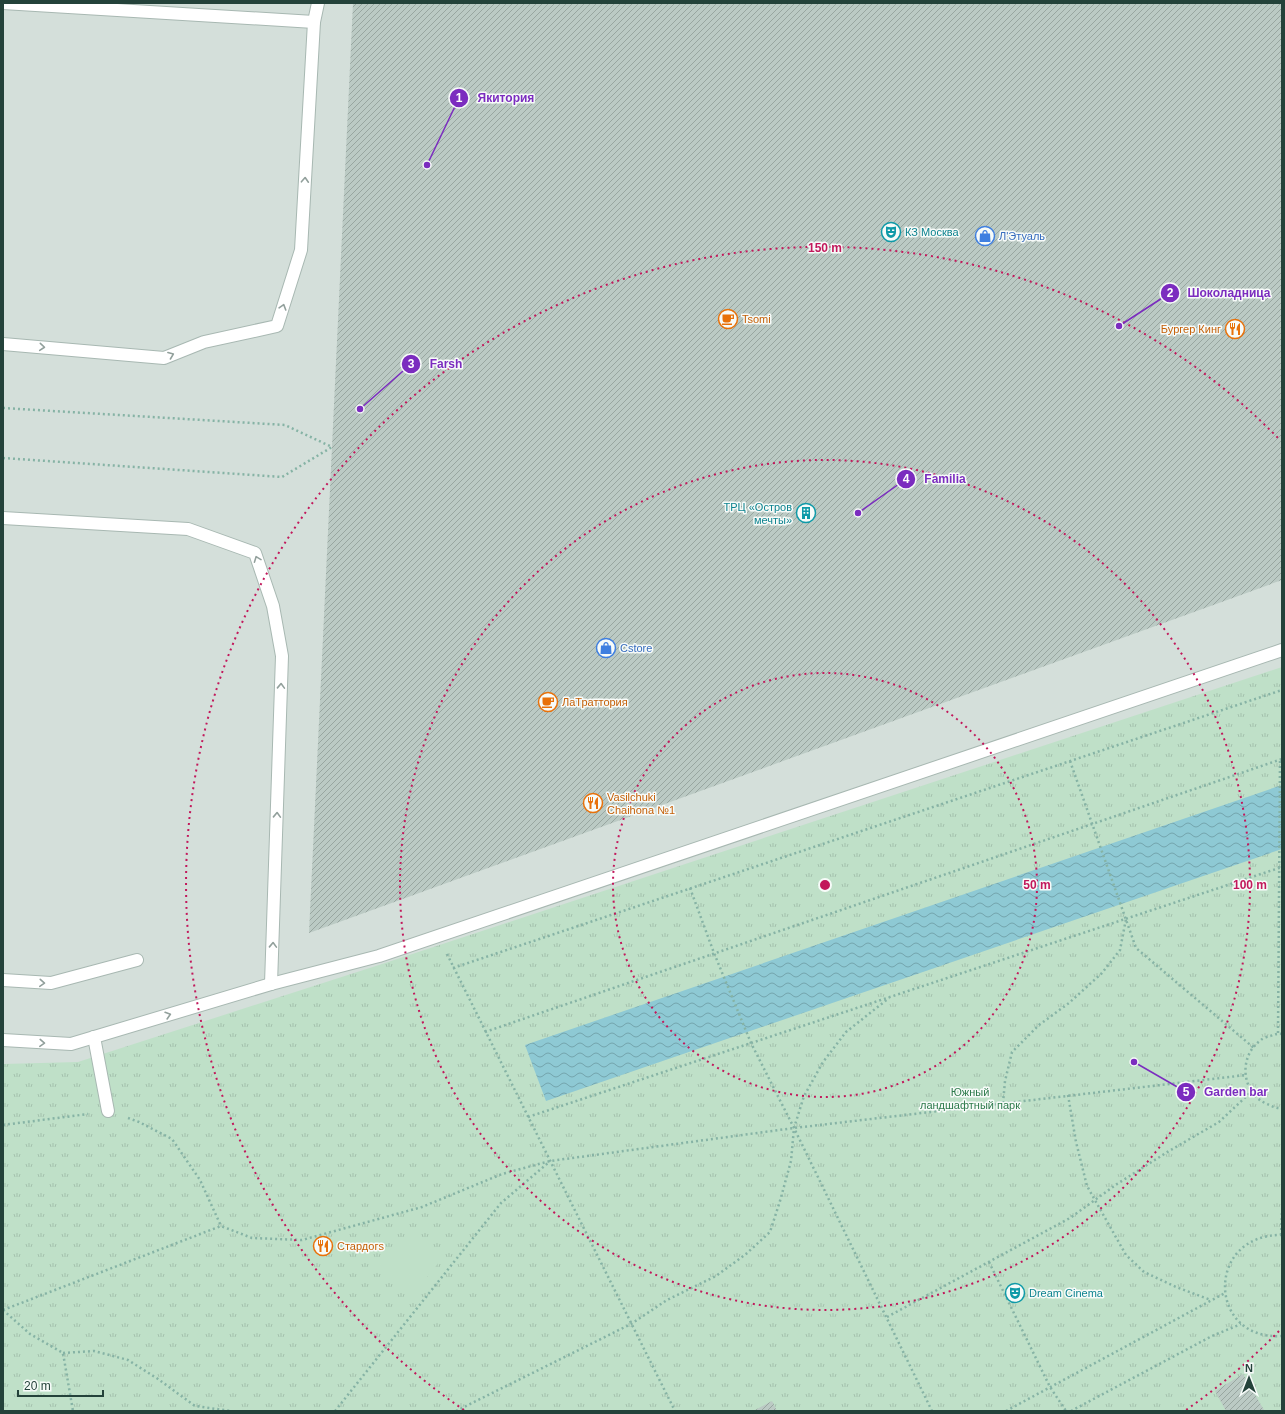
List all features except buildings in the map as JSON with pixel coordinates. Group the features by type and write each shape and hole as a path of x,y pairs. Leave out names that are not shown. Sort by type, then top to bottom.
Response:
{"lane":[{"path":"3,3 314,22"},
{"path":"3,344 164,358 204,342 277,326 301,250 314,22 318,3"},
{"path":"3,518 188,529 255,553 273,606 282,656 271,984"},
{"path":"3,1040 71,1044 271,984 379,956 1282,650"},
{"path":"3,980 51,983 137,960"},
{"path":"94,1037 108,1111"}],"path":[{"path":"3,408 285,425 332,447 282,476 3,458"},
{"path":"453,968 1282,690"},
{"path":"485,1032 1281,759 1278,1033"},
{"path":"1070,761 1136,948 1254,1048"},
{"path":"528,1117 1281,867"},
{"path":"690,888 714,953 751,1043 932,1411"},
{"path":"1003,1103 1005,1081 1012,1052 1039,1025 1069,1003 1102,974 1120,950 1126,919"},
{"path":"437,936 675,1411"},
{"path":"456,1411 631,1324 667,1300 716,1276 746,1254 770,1232 791,1161 794,1128 804,1096 822,1062 846,1032 891,997"},
{"path":"1282,1034 1278,1033 1261,1040 1249,1053 1245,1066 1246,1079 1251,1092 1260,1101 1278,1109 1282,1108"},
{"path":"231,1411 195,1406 158,1379 128,1360 94,1351 63,1353 30,1334 3,1310 221,1226 252,1238 302,1240 422,1207 502,1174 550,1161 794,1128 1246,1075"},
{"path":"887,1317 1070,1218 1117,1184 1219,1122 1251,1092"},
{"path":"1068,1096 1076,1142 1087,1186 1126,1255 1144,1272 1176,1287 1211,1300"},
{"path":"3,1125 108,1111 139,1122 172,1139 200,1180 221,1226"},
{"path":"335,1411 502,1203 550,1161"},
{"path":"1282,1210 1282,1235 1263,1236 1246,1244 1233,1258 1226,1275 1225,1293 1231,1310 1241,1324 1255,1333 1271,1337 1282,1336"},
{"path":"989,1262 1050,1387 1066,1411"},
{"path":"1006,1411 1225,1293"},
{"path":"1071,1411 1212,1336 1241,1324"},
{"path":"63,1353 73,1411"}],"shaded area":[{"path":"3,3 1282,3 1282,1411 3,1411"}],"green space":[{"name":"Южный ландшафтный парк","path":"1282,667 1282,1411 3,1411 3,1064 78,1062 382,964"},
{"path":"417,1232 443,1257 413,1295 382,1265"}],"water":[{"path":"1282,785 1282,849 546,1101 525,1045"}],"place":[{"name":"Якитория","path":"427,165"},
{"name":"КЗ Москва","path":"891,232"},
{"name":"Л'Этуаль","path":"985,236"},
{"name":"Tsomi","path":"728,319"},
{"name":"Шоколадница","path":"1119,326"},
{"name":"Бургер Кинг","path":"1235,329"},
{"name":"Farsh","path":"360,409"},
{"name":"ТРЦ «Остров мечты»","path":"806,513"},
{"name":"Familia","path":"858,513"},
{"name":"Cstore","path":"606,648"},
{"name":"ЛаТраттория","path":"548,702"},
{"name":"Vasilchuki Chaihona №1","path":"593,803"},
{"name":"Garden bar","path":"1134,1062"},
{"name":"Стардогs","path":"323,1246"},
{"name":"Dream Cinema","path":"1015,1293"}]}
